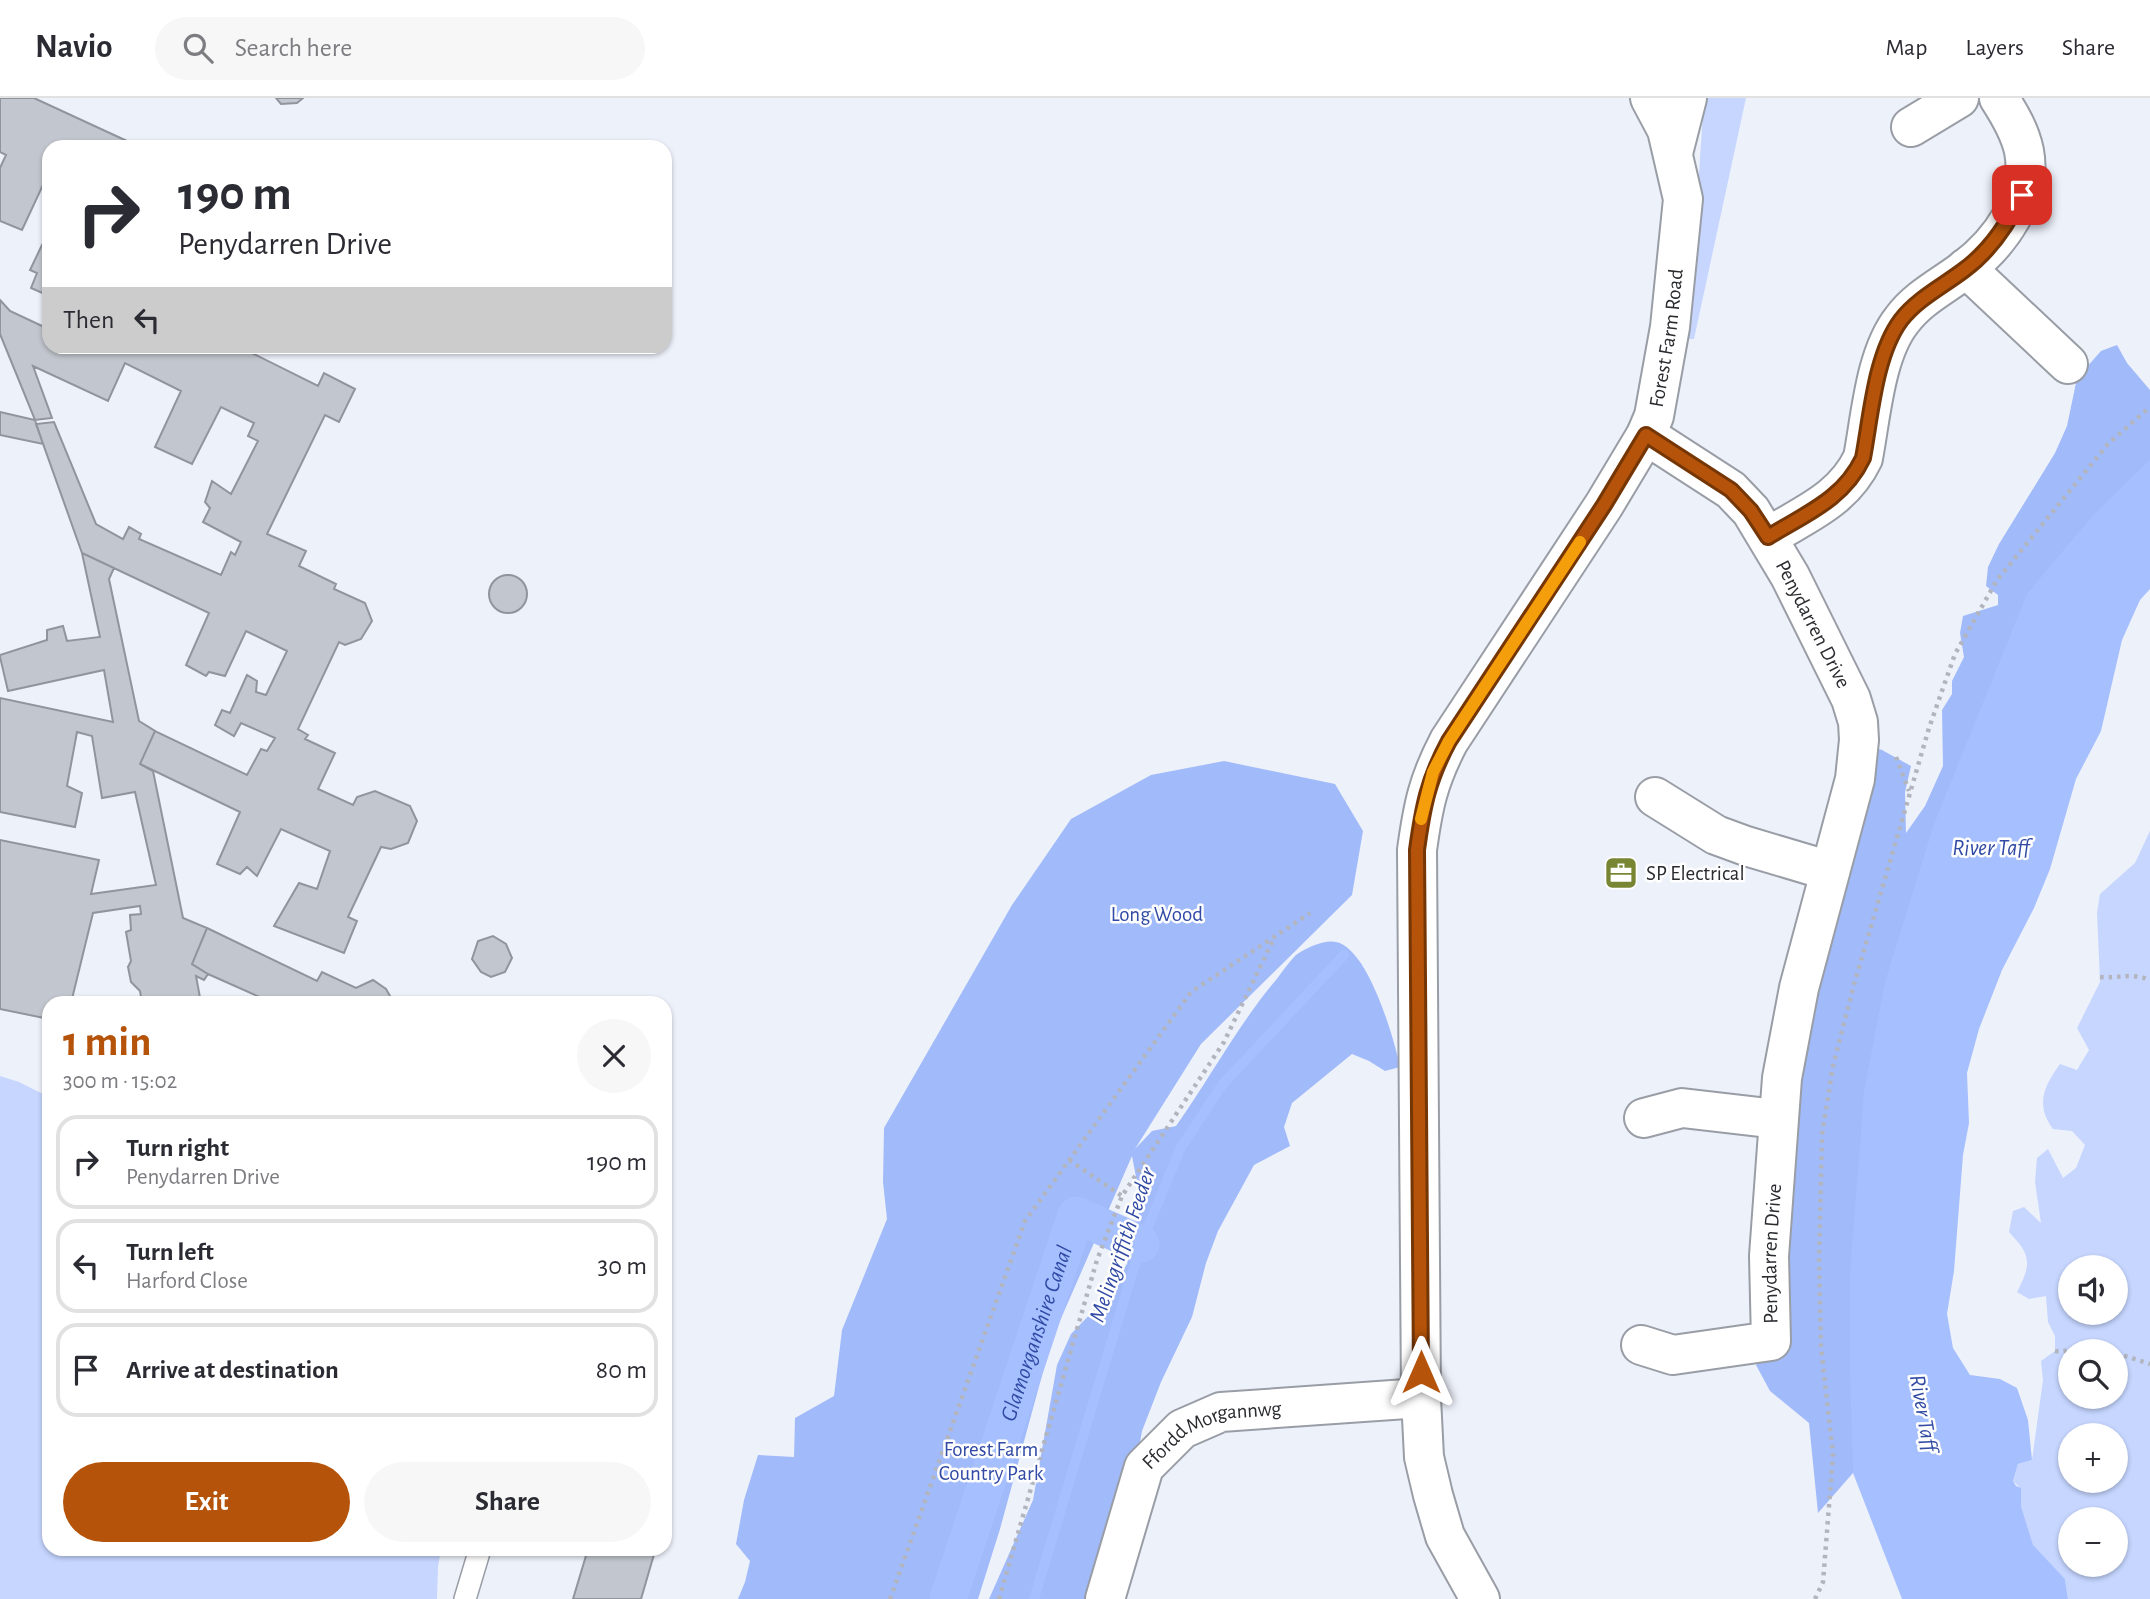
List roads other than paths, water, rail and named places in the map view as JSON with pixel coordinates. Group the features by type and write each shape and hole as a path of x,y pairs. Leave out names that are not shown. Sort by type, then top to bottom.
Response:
{"street":[{"name":"Forest Farm Road","path":"1480,1599 1445,1536 1424,1457 1421,1398 1417,850 1422,813 1433,772 1449,741 1604,505 1646,435 1654,416 1676,272 1683,199 1667,130 1650,98"},
{"path":"1673,153 1687,98"},
{"path":"1911,127 1959,98"},
{"path":"1768,537 1836,496 1857,472 1863,458 1882,360 1900,321 1913,306 1966,268 2011,219 2022,195 2025,153 2016,127 1999,98"},
{"path":"1966,268 2068,364"},
{"name":"Penydarren Drive","path":"1641,1345 1673,1355 1771,1340 1769,1256 1782,1078 1799,988 1855,779 1859,740 1852,699 1790,576 1751,511 1731,490 1646,435"},
{"path":"1655,797 1716,835 1830,871"},
{"path":"1644,1118 1682,1108 1777,1119"},
{"name":"Ffordd Morgannwg","path":"1105,1599 1144,1467 1182,1429 1221,1412 1421,1398"}],"lane":[{"path":"465,1599 478,1556"}],"water":[{"name":"River Taff","path":"2150,460 2150,589 2140,600 2122,640 2101,731 2076,779 2050,869 2034,908 2002,970 1979,1029 1967,1073 1969,1123 1963,1155 1954,1271 1947,1314 1953,1348 1970,1375 2000,1379 2017,1388 2028,1420 2032,1460 2018,1464 2013,1481 2021,1488 2021,1506 2033,1545 2058,1572 2058,1577 2065,1579 2068,1599 1902,1599 1853,1473 1850,1273 1864,1092 1885,982 1934,824 2027,594 2094,514"}],"waterway":[{"name":"Melingriffith Feeder","path":"1034,1599 1141,1244 1180,1149 1222,1085 1344,955"},
{"name":"Glamorganshire Canal","path":"948,1599 1076,1215 1141,1244"}],"place":[{"name":"SP Electrical","path":"1621,873"}],"park label":[{"name":"Long Wood","path":"1157,914"},
{"name":"Forest Farm Country Park","path":"991,1461"}]}
